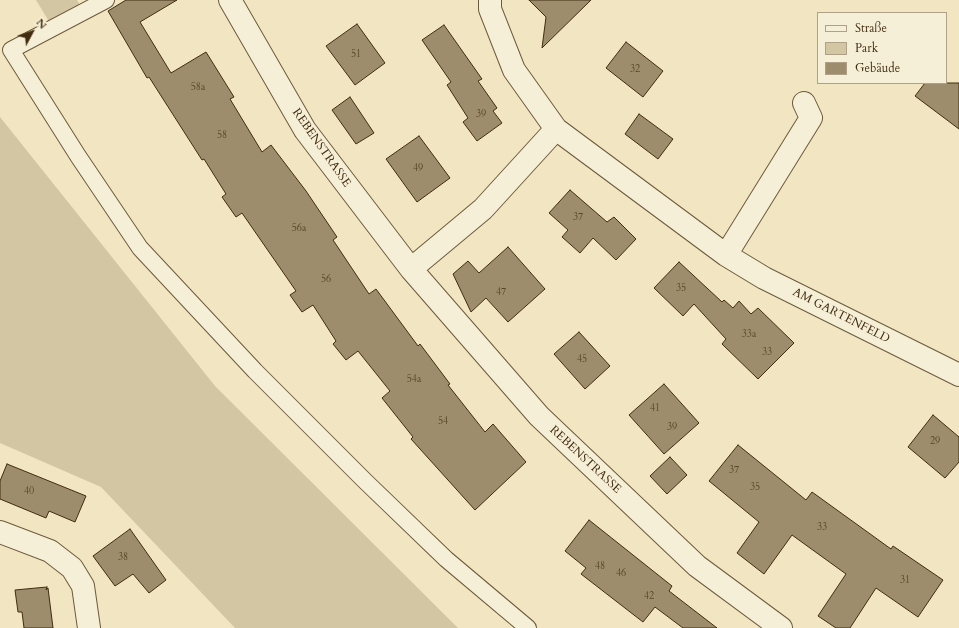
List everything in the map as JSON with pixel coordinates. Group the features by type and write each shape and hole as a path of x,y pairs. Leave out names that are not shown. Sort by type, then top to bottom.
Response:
{"street":[{"name":"REBENSTRASSE","path":"230,0 305,130 411,269 538,416 698,566 781,628"},
{"name":"AM GARTENFELD","path":"490,0 490,9 514,70 556,130 726,254 764,278 959,375"},
{"path":"726,254 811,118 804,103"},
{"path":"411,269 483,208 556,130"},
{"path":"0,532 50,551 72,568 83,586 89,628"}],"lane":[{"path":"106,0 11,50 78,156 140,248 255,371 365,481 446,559 528,628"}],"green space":[{"path":"36,0 77,0 80,5 50,23"},
{"path":"0,117 215,386 458,628 235,628 101,487 0,443"}],"building":[{"path":"126,0 177,0 140,22 171,73 206,52 234,97 230,99 262,152 271,145 306,191 337,237 333,240 369,294 376,289 418,346 420,344 450,384 448,385 485,432 493,424 526,462 475,510 411,439 413,437 382,398 390,391 358,351 346,360 333,344 336,341 313,305 302,312 290,295 296,291 242,213 236,217 222,197 226,194 204,159 202,160 149,77 147,78 108,11"},
{"path":"529,0 591,0 542,48 546,17"},
{"path":"357,24 385,63 355,85 326,46"},
{"path":"444,25 482,79 478,81 497,108 493,111 502,123 477,141 463,122 468,118 447,85 451,82 422,40"},
{"path":"626,42 663,71 643,97 606,68"},
{"path":"959,83 959,129 915,96 924,84"},
{"path":"350,97 374,133 356,144 332,110"},
{"path":"639,114 673,139 658,159 625,134"},
{"path":"419,136 450,178 417,202 386,159"},
{"path":"570,190 607,222 614,217 636,239 616,260 593,238 580,253 562,237 568,230 549,213"},
{"path":"508,247 545,289 508,322 486,298 471,312 453,274 468,261 479,273"},
{"path":"679,262 722,302 724,300 733,308 739,301 751,314 758,308 794,343 758,379 722,344 726,339 694,304 683,316 654,288"},
{"path":"579,332 610,366 585,389 554,354"},
{"path":"664,384 699,423 664,454 629,415"},
{"path":"933,415 959,437 959,462 945,478 908,447"},
{"path":"738,445 806,500 812,492 891,549 893,546 943,580 918,617 876,588 850,628 836,628 818,616 846,574 792,535 764,574 737,553 759,522 709,481"},
{"path":"670,457 687,475 667,494 650,476"},
{"path":"7,464 86,496 75,522 49,511 46,518 0,499 0,481"},
{"path":"589,520 672,586 669,591 717,628 683,628 655,607 643,622 581,574 586,568 565,551"},
{"path":"130,529 166,580 149,593 133,574 115,586 93,556"},
{"path":"47,587 46,590 48,588 53,628 24,628 22,612 18,612 15,590"}]}
